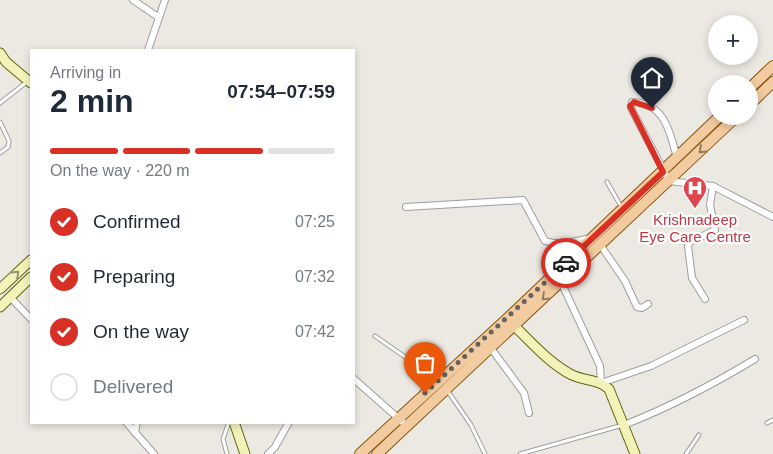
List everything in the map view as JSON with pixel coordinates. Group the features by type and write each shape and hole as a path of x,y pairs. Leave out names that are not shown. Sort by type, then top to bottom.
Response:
{"main road":[{"path":"758,80 773,66"},
{"path":"758,96 773,82"},
{"path":"360,454 399,417 490,347 511,322 593,237 711,125"},
{"path":"378,454 407,426 442,384 511,322 561,282 728,125"}],"street":[{"path":"133,0 158,18"},
{"path":"148,49 165,0"},
{"path":"0,53 6,62 30,82"},
{"path":"677,158 668,125 660,114 652,108 632,102 630,108 669,181 713,186 773,217"},
{"path":"705,299 692,278 688,246 690,242 715,230 710,205 713,186"},
{"path":"406,207 523,200 545,241 551,243 571,242 593,237 601,245 625,281 637,307 642,308 648,304"},
{"path":"0,289 30,261"},
{"path":"0,307 30,278"},
{"path":"561,282 600,366 601,383"},
{"path":"10,297 30,318"},
{"path":"601,383 651,366 744,320"},
{"path":"511,322 542,353 572,375 601,383 609,389 635,454"},
{"path":"490,347 524,393 529,413"},
{"path":"624,425 663,410 703,390 755,359"},
{"path":"355,380 407,426"},
{"path":"128,424 154,454"},
{"path":"136,433 137,424"},
{"path":"235,424 245,454"},
{"path":"268,454 275,447 287,424"}],"lane":[{"path":"0,103 30,82"},
{"path":"0,122 9,141 8,147 0,153"},
{"path":"607,182 623,210"},
{"path":"375,336 442,384 471,425 485,454"},
{"path":"767,423 773,420"},
{"path":"227,454 224,439 228,424"},
{"path":"520,454 624,425"},
{"path":"686,454 699,435"}],"way so far":[{"path":"425,393 566,263"}],"place":[{"name":"Krishnadeep Eye Care Centre","path":"695,209"}],"route":[{"path":"566,263 663,172 630,106 634,102 652,108"}]}
